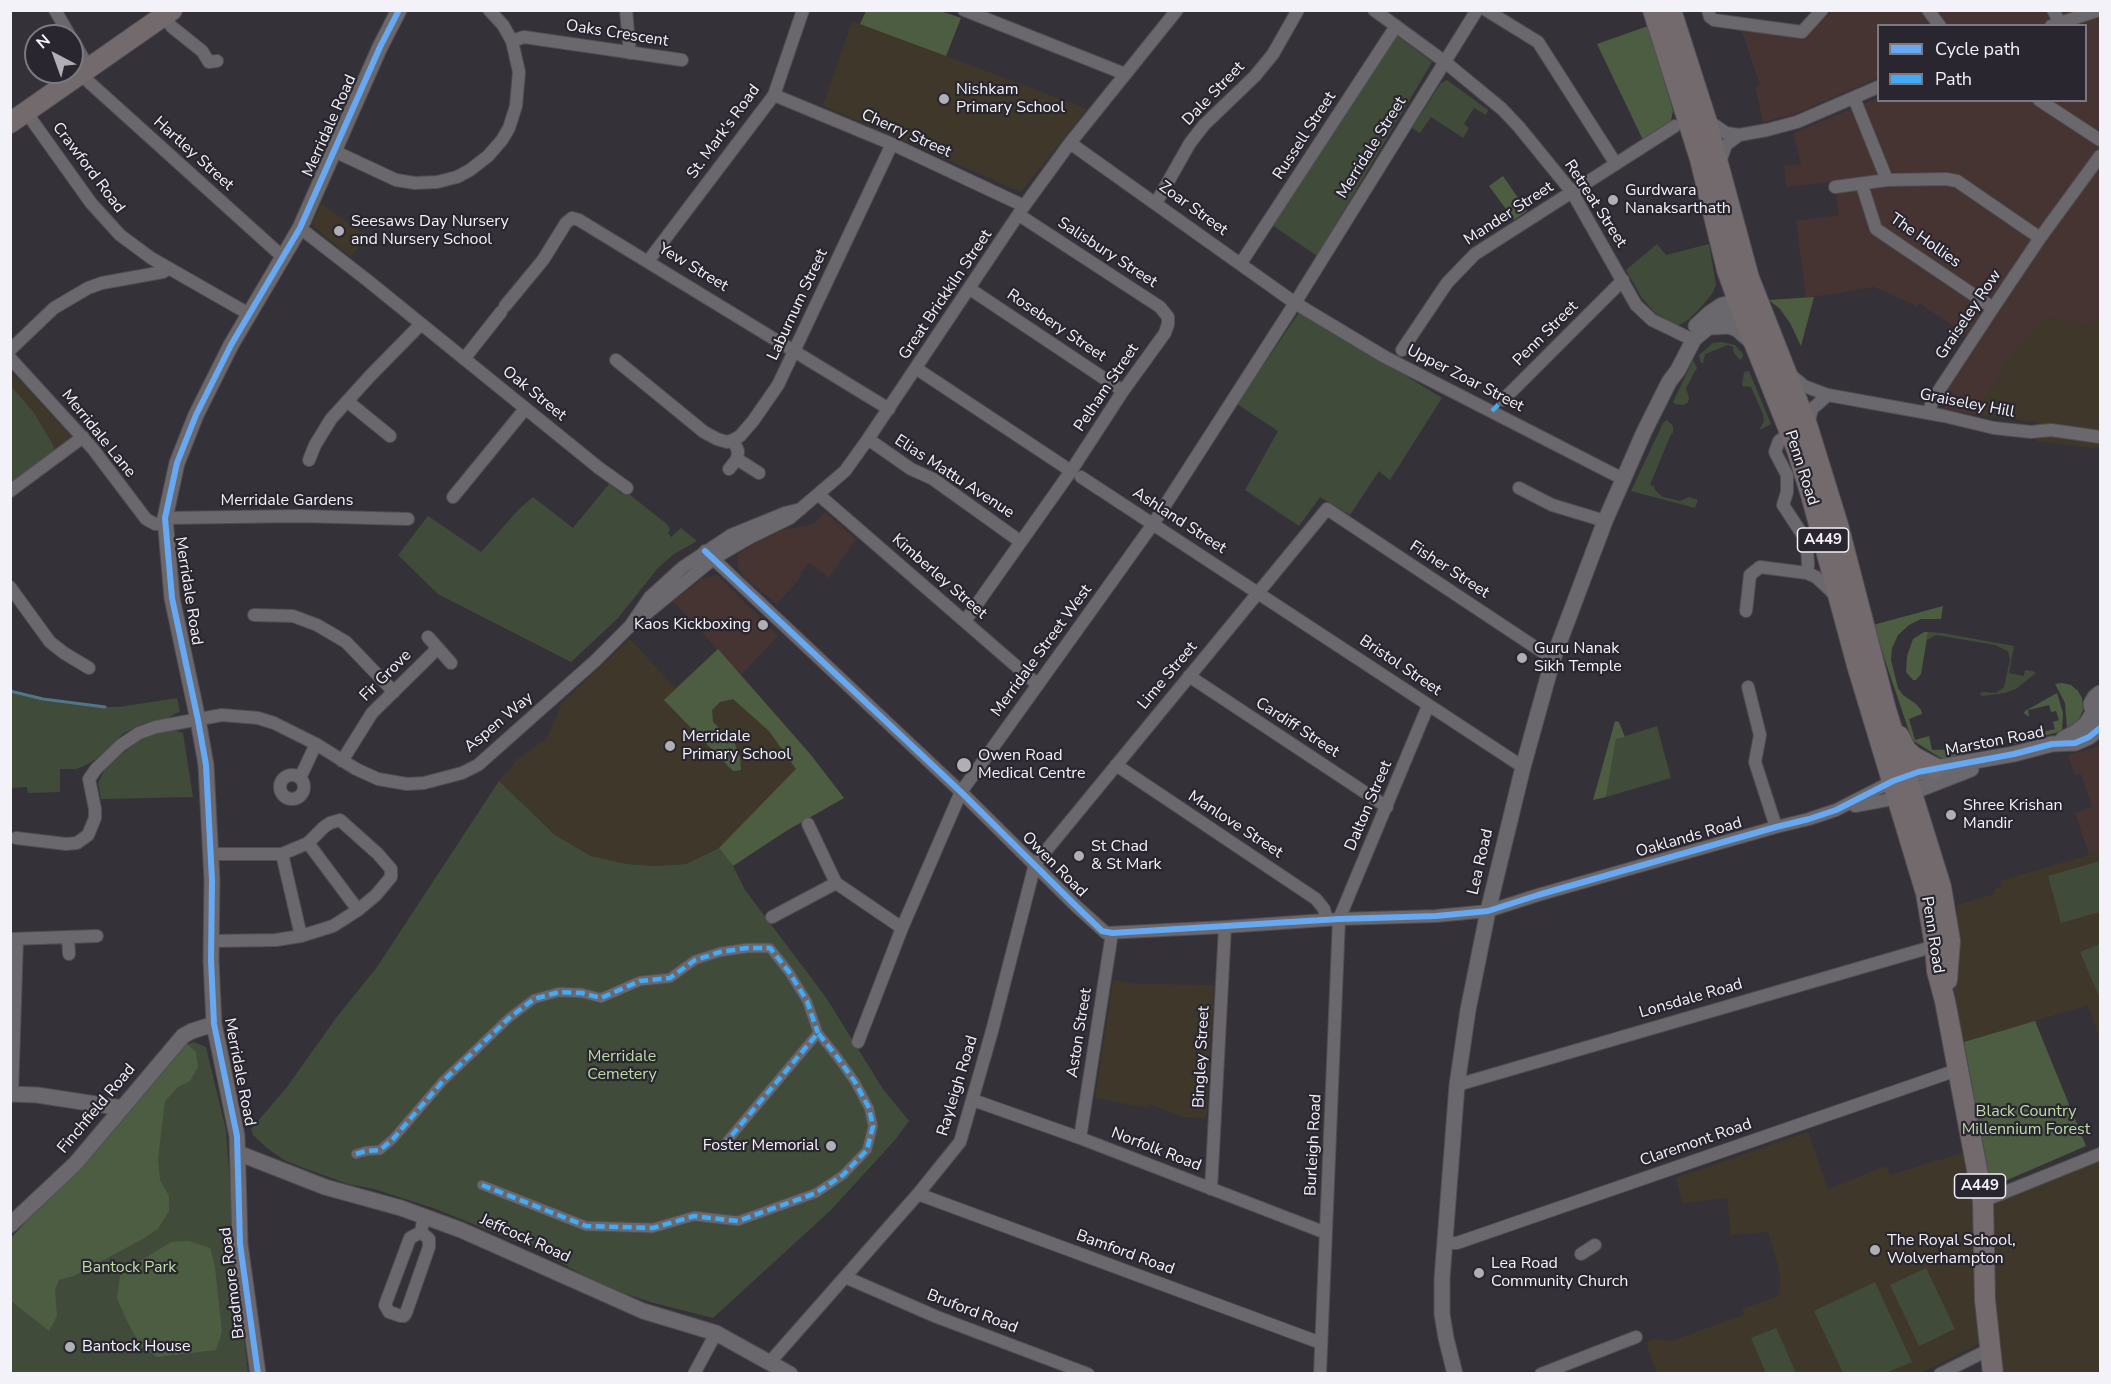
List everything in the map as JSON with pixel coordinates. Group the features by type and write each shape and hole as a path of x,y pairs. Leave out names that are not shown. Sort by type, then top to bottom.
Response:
{"highway":[{"name":"Penn Road","path":"1653,10 1700,159 1728,270 1739,303 1755,346 1799,430 1838,525 1886,710 1926,893 1937,971 1945,1001 1983,1201 1985,1300 1994,1374"},
{"name":"Penn Road","path":"1671,10 1706,119 1749,278 1785,369 1811,495 1838,598 1902,787 1920,818 1941,887 1950,941 1945,1001"},
{"path":"18,118 167,13"},
{"path":"1886,710 1906,750 1918,761 1935,768"}],"street":[{"name":"Hartley Street","path":"55,10 63,24"},
{"name":"Merridale Road","path":"238,1153 235,1124 214,1024 211,854 206,765 172,598 164,521 177,463 186,439 215,376 300,228 380,47 399,10"},
{"path":"334,151 396,180 414,183 437,182 457,177 488,156 502,140 516,106 519,72 512,41 503,25 489,10"},
{"path":"626,10 630,53"},
{"name":"St. Mark's Road","path":"649,260 774,95 803,10"},
{"path":"964,10 1125,74"},
{"name":"Great Brickkiln Street","path":"709,555 790,519 845,471 1070,143 1177,10"},
{"name":"Dale Street","path":"1156,202 1190,143 1204,125 1261,69 1273,54 1298,10"},
{"name":"Retreat Street","path":"1374,10 1444,62 1514,121 1572,192 1642,312 1652,320 1687,337"},
{"name":"Merridale Street","path":"1295,303 1477,10"},
{"path":"1486,10 1538,42 1616,164"},
{"path":"1711,15 1802,32 1822,10"},
{"path":"1928,10 1938,24"},
{"path":"2053,10 2055,24 2098,11 2100,18"},
{"path":"167,13 172,27 202,51 209,62 217,61"},
{"name":"Russell Street","path":"1241,263 1396,26"},
{"name":"Oaks Crescent","path":"512,41 524,37 630,53 653,62 682,60"},
{"name":"Hartley Street","path":"85,71 284,258"},
{"path":"1706,119 1726,134 1740,135 1797,122 1877,87"},
{"name":"Cherry Street","path":"774,95 892,144 1022,211"},
{"path":"1854,98 1887,180"},
{"path":"2042,102 2100,140"},
{"name":"Crawford Road","path":"18,118 104,219 136,248 249,315"},
{"name":"Mander Street","path":"1402,350 1447,283 1468,261 1490,244 1616,164 1669,138 1675,126"},
{"path":"1718,167 1726,146 1740,135"},
{"name":"Zoar Street","path":"1070,143 1295,303"},
{"name":"Laburnum Street","path":"733,440 740,436 763,409 796,350 892,144"},
{"name":"Graiseley Row","path":"1929,413 1932,401 2040,237 2100,156"},
{"path":"1835,187 1887,180 1946,179 1957,181 2040,237"},
{"name":"The Hollies","path":"1862,185 1876,229 1993,308"},
{"name":"Salisbury Street","path":"1022,211 1160,307 1168,317 1168,324"},
{"name":"Yew Street","path":"464,359 503,309 518,296 566,223 572,218 649,260 889,409"},
{"name":"Oak Street","path":"300,228 627,488"},
{"path":"10,350 54,308 88,288 102,283 163,272 170,268"},
{"name":"Lea Road","path":"1710,313 1723,291 1728,270"},
{"name":"Lea Road","path":"1455,1374 1442,1314 1442,1279 1457,1084 1468,1010 1488,911 1523,767 1553,659 1605,520 1623,479 1669,382 1694,339 1705,329 1731,313 1748,289 1749,278"},
{"name":"Penn Street","path":"1492,411 1623,280"},
{"name":"Rosebery Street","path":"970,289 1123,391"},
{"name":"Upper Zoar Street","path":"1295,303 1385,357 1623,479"},
{"name":"Merridale Street West","path":"858,1042 902,927 961,792 1153,524 1295,303"},
{"path":"1739,303 1755,309 1763,318"},
{"name":"Lea Road","path":"1669,382 1672,366 1687,337 1710,313 1722,305 1739,303"},
{"path":"309,460 310,443 421,324"},
{"name":"Pelham Street","path":"1076,474 1123,391 1165,333 1168,324"},
{"path":"1705,329 1720,325 1729,326 1742,333 1755,346"},
{"name":"Merridale Lane","path":"10,358 83,437 146,519 155,524 164,521"},
{"path":"616,360 704,432 727,442 733,440 738,451 737,459 729,469"},
{"name":"Ashland Street","path":"917,369 1258,593"},
{"name":"Graiseley Hill","path":"1785,369 1804,386 1828,395 1929,413 1994,428 2031,432 2050,430 2100,437"},
{"path":"1807,573 1808,556 1804,537 1783,505 1787,492 1787,475 1775,452 1775,447 1779,441 1799,430 1812,409 1828,395"},
{"path":"347,401 386,427"},
{"path":"462,493 525,409"},
{"path":"10,491 83,437"},
{"name":"Elias Mattu Avenue","path":"868,439 911,470 933,479 1022,542"},
{"path":"737,459 759,473"},
{"path":"590,479 599,468"},
{"name":"Elias Mattu Avenue","path":"965,621 1022,542 1076,474"},
{"path":"1519,488 1552,505 1605,520"},
{"name":"Kimberley Street","path":"819,495 1038,685"},
{"name":"Lime Street","path":"1035,864 1327,509"},
{"name":"Fisher Street","path":"1327,509 1553,659"},
{"name":"Merridale Gardens","path":"164,521 300,516 408,519"},
{"name":"Aspen Way","path":"16,838 66,844 77,843 84,839 93,827 95,809 89,779 96,768 139,732 222,715 258,718 286,728 378,779 407,784 424,783 462,773 478,765 517,731 709,555"},
{"name":"Owen Road","path":"709,555 961,792 1102,931 1112,933"},
{"path":"1746,611 1750,575 1759,567 1807,573 1816,577 1838,598"},
{"path":"10,587 50,642 89,668"},
{"name":"Bristol Street","path":"1258,593 1523,767"},
{"path":"254,615 293,616 317,625 346,642 394,692"},
{"name":"Fir Grove","path":"428,637 451,663"},
{"name":"Fir Grove","path":"342,761 372,713 438,648"},
{"name":"Cardiff Street","path":"1189,676 1387,807"},
{"path":"1748,687 1760,735 1755,762 1776,826"},
{"name":"Marston Road","path":"1902,787 2052,744 2076,732 2097,717 2092,700 2100,693"},
{"name":"Dalton Street","path":"1333,919 1387,807 1428,706"},
{"name":"Marston Road","path":"2052,744 2074,743 2089,737 2100,728"},
{"path":"300,778 316,744"},
{"name":"Marston Road","path":"1902,787 1935,768 2014,754"},
{"name":"Manlove Street","path":"1116,765 1316,898 1333,919"},
{"name":"Oaklands Road","path":"1488,911 1776,826 1809,819 1902,787"},
{"path":"211,854 282,854 308,843 324,827 340,820 391,869 391,877 381,891 358,910 333,926 301,936 276,940 211,941"},
{"path":"808,824 836,883 902,927"},
{"path":"308,843 358,910"},
{"path":"282,854 301,936"},
{"name":"Rayleigh Road","path":"770,1362 958,1146 973,1100 1035,864"},
{"path":"772,917 836,883"},
{"path":"1112,933 1333,919 1436,916 1488,911"},
{"name":"Burleigh Road","path":"1320,1374 1326,1233 1333,919"},
{"name":"Bingley Street","path":"1211,1189 1225,927"},
{"name":"Aston Street","path":"1080,1138 1112,933"},
{"path":"97,936 14,939 11,1094 37,1095 122,1108"},
{"path":"68,937 69,954"},
{"name":"Lonsdale Road","path":"1457,1084 1935,945"},
{"path":"356,1154 380,1150 393,1139 443,1081 509,1018 534,999 559,992 582,993 601,998 640,981 670,978 695,960 720,952 747,948 770,948 789,972 807,1001 818,1033 855,1082 869,1108 873,1126 867,1150 843,1175 816,1193 738,1221 694,1216 653,1228 586,1226 482,1185"},
{"name":"Finchfield Road","path":"10,1225 75,1164 183,1036 214,1024"},
{"path":"727,1142 818,1033"},
{"name":"Claremont Road","path":"1445,1243 1457,1243 1957,1070"},
{"name":"Norfolk Road","path":"973,1100 1080,1138 1326,1233"},
{"name":"Jeffcock Road","path":"238,1153 325,1187 424,1216 494,1243 643,1311 716,1333 790,1374"},
{"name":"Bradmore Road","path":"238,1153 240,1244 258,1374"},
{"path":"1983,1201 2100,1154"},
{"name":"Bamford Road","path":"918,1194 1321,1344"},
{"path":"421,1232 424,1216"},
{"path":"421,1232 429,1239 429,1247 406,1313 400,1316 389,1312 386,1305 410,1238 421,1232"},
{"path":"1581,1254 1595,1245"},
{"name":"Bruford Road","path":"845,1277 937,1317 1088,1374"},
{"path":"694,1374 716,1333"},
{"path":"1541,1374 1636,1337"},
{"path":"1940,1374 1982,1353 1990,1352"}],"shaded area":[{"name":"Nishkam Primary School","path":"940,10 961,18 946,56 1087,109 1021,192 823,105 852,22 860,24 866,11"},
{"path":"1832,11 2100,11 2100,319 2084,325 2046,317 2005,365 1975,415 1945,409 1941,399 1978,343 1919,303 1917,306 1874,287 1806,298 1796,221 1839,215 1834,182 1786,187 1784,166 1801,164 1793,133 1877,98 1877,102 2087,102 2087,24 1877,24 1877,78 1795,114 1763,122 1755,87 1760,85 1741,28 1806,37"},
{"name":"Seesaws Day Nursery and Nursery School","path":"321,204 367,236 351,257 312,225"},
{"path":"2046,316 2084,325 2100,319 2100,449 2036,441 2038,422 1975,415 2005,365"},
{"path":"11,371 74,439 11,486"},
{"path":"825,512 856,539 829,578 809,563 800,574 802,576 777,604 739,571 738,554 782,530 814,524"},
{"path":"717,575 778,636 741,675 673,601 702,579"},
{"name":"Merridale Primary School","path":"630,639 675,688 718,649 811,755 844,798 786,831 733,866 718,848 686,864 655,866 627,864 591,856 555,835 499,781 518,759 547,738 562,703"},
{"path":"2100,746 2100,852 2089,855 2075,813 2092,807 2081,774 2075,776 2068,755"},
{"path":"2100,852 2100,1040 2088,1005 1964,1042 1956,1008 1954,982 1958,939 1957,905 1995,894 1994,889 2002,887 2000,881"},
{"path":"1113,980 1136,984 1214,985 1206,1118 1184,1117 1149,1104 1148,1108 1095,1098"},
{"name":"The Royal School, Wolverhampton","path":"1808,1132 1828,1189 1886,1166 1890,1175 1965,1152 1977,1220 1980,1343 1920,1373 1657,1374 1646,1343 1655,1339 1671,1341 1744,1315 1742,1309 1779,1296 1778,1266 1768,1232 1731,1235 1727,1198 1683,1203 1676,1178"},
{"name":"The Royal School, Wolverhampton","path":"2100,1161 2100,1373 2004,1373 1997,1315 1991,1203"}],"green space":[{"path":"866,11 940,11 961,18 946,56 860,24"},
{"path":"1648,26 1673,111 1671,121 1665,128 1644,142 1597,44"},
{"path":"1396,35 1432,62 1317,256 1272,225"},
{"path":"1447,80 1488,110 1486,115 1474,108 1464,124 1469,128 1463,138 1431,117 1420,133 1412,128 1441,83"},
{"path":"1503,176 1527,211 1514,220 1489,186"},
{"path":"1657,244 1666,255 1709,244 1716,285 1701,307 1688,320 1679,325 1673,324 1654,312 1642,298 1626,270"},
{"path":"1814,297 1801,346 1790,323 1780,309 1769,300"},
{"path":"1300,311 1442,398 1390,480 1379,471 1350,515 1320,497 1299,526 1245,490 1278,431 1237,404"},
{"path":"1722,342 1735,345 1743,357 1740,360 1734,353 1733,347 1728,345 1705,354 1703,363 1701,363 1699,355 1713,343"},
{"path":"1693,360 1697,368 1686,388 1688,402 1684,405 1675,404 1673,402"},
{"path":"1749,371 1771,424 1759,430 1764,421 1763,414 1751,387 1742,386 1744,372"},
{"path":"11,386 34,413 53,445 55,453 11,486"},
{"path":"1667,420 1673,426 1673,433 1650,485 1654,486 1663,497 1680,501 1689,497 1698,500 1695,508 1631,491 1663,423"},
{"path":"609,484 622,494 625,491 668,525 670,530 668,533 671,537 681,528 697,541 674,554 658,568 618,618 571,662 438,594 398,555 428,516 481,552 519,509 533,497 573,528"},
{"path":"1943,606 1941,619 1921,619 1909,625 1898,635 1892,648 1891,660 1898,688 1921,710 1922,714 1909,719 1915,740 1929,736 1932,750 1972,749 1972,754 1944,760 1912,740 1873,625"},
{"path":"1928,632 2014,646 2009,673 2024,676 2025,670 2036,673 2016,689 1982,696 1980,694 1982,692 1996,693 2004,687 2010,660 2008,651 1995,645 1936,635 1927,640"},
{"path":"1928,632 1921,674 1913,680 1906,672 1907,656 1913,639"},
{"path":"718,649 811,755 844,798 786,831 733,866 719,848 796,769 769,731 733,699 720,702 712,710 713,722 735,744 740,757 741,770 733,771 664,700"},
{"path":"2055,684 2071,685 2082,698 2083,710 2078,721 2067,729 2065,703"},
{"path":"10,691 44,699 105,707 177,698 180,711 170,717 140,725 124,733 96,759 86,765 76,769 60,769 60,792 28,793 27,787 11,788"},
{"path":"2057,693 2063,713 2062,731 2015,744 2016,733 2019,738 2055,729 2053,722 2059,720 2056,711 2051,712 2049,705 2028,710 2029,717 2024,713 2025,711"},
{"path":"1615,721 1619,722 1625,737 1616,739 1606,797 1593,800"},
{"path":"1657,726 1671,778 1606,797 1616,739"},
{"path":"174,730 183,733 193,797 101,799 98,783 105,769 139,739"},
{"name":"Merridale Cemetery","path":"499,781 555,835 591,856 627,864 655,866 686,864 719,848 733,866 745,890 825,996 883,1089 909,1121 895,1140 831,1210 713,1318 650,1302 615,1290 542,1252 436,1209 374,1189 348,1184 301,1167 284,1160 253,1135 251,1129 287,1087 336,1018 377,967"},
{"path":"2100,861 2100,912 2061,923 2048,876"},
{"path":"2100,944 2100,999 2080,952"},
{"name":"Black Country Millennium Forest","path":"2035,1021 2086,1146 1991,1187 1964,1042"},
{"name":"Bantock Park","path":"194,1042 206,1047 226,1130 236,1267 248,1373 11,1373 10,1239 182,1046"},
{"path":"187,1044 196,1052 198,1067 190,1081 178,1087 165,1101 158,1159 160,1180 169,1196 169,1211 158,1229 141,1240 74,1276 59,1280 55,1290 57,1316 49,1331 11,1301 10,1239 182,1046"},
{"path":"189,1241 210,1248 215,1267 222,1332 216,1350 157,1357 140,1345 127,1321 117,1298 120,1276 171,1242"},
{"path":"1926,1268 1955,1329 1919,1346 1890,1285"},
{"path":"1875,1282 1912,1362 1886,1373 1843,1373 1814,1311"},
{"path":"1776,1328 1796,1373 1766,1373 1751,1338"}],"waterway":[{"path":"10,691 43,699 105,707"}],"marked path":[{"path":"1492,411 1503,400"},
{"path":"356,1154 380,1150 393,1139 443,1081 509,1018 534,999 559,992 582,993 601,998 640,981 670,978 695,960 720,952 747,948 770,948 789,972 807,1001 818,1033"},
{"path":"482,1185 586,1226 653,1228 694,1216 738,1221 816,1193 843,1175 867,1150 873,1126 869,1108 855,1082 818,1033 727,1141"}],"cycle path":[{"path":"258,1374 240,1244 237,1136 214,1024 211,960 212,880 206,765 172,598 165,518 177,463 196,415 231,345 300,228 380,47 399,10"},
{"path":"705,551 961,792 1102,931 1112,933 1339,919 1436,916 1488,911 1809,819 1836,810 1893,781 1918,772 2014,754 2052,744 2075,743 2089,737 2100,728"}],"place":[{"name":"Nishkam Primary School","path":"944,99"},
{"name":"Gurdwara Nanaksarthath","path":"1613,200"},
{"name":"Seesaws Day Nursery and Nursery School","path":"339,231"},
{"name":"Kaos Kickboxing","path":"763,625"},
{"name":"Guru Nanak Sikh Temple","path":"1522,658"},
{"name":"Merridale Primary School","path":"670,746"},
{"name":"Owen Road Medical Centre","path":"964,765"},
{"name":"Shree Krishan Mandir","path":"1951,815"},
{"name":"St Chad & St Mark","path":"1079,856"},
{"name":"Foster Memorial","path":"831,1146"},
{"name":"The Royal School, Wolverhampton","path":"1875,1250"},
{"name":"Lea Road Community Church","path":"1479,1273"},
{"name":"Bantock House","path":"70,1347"}]}
